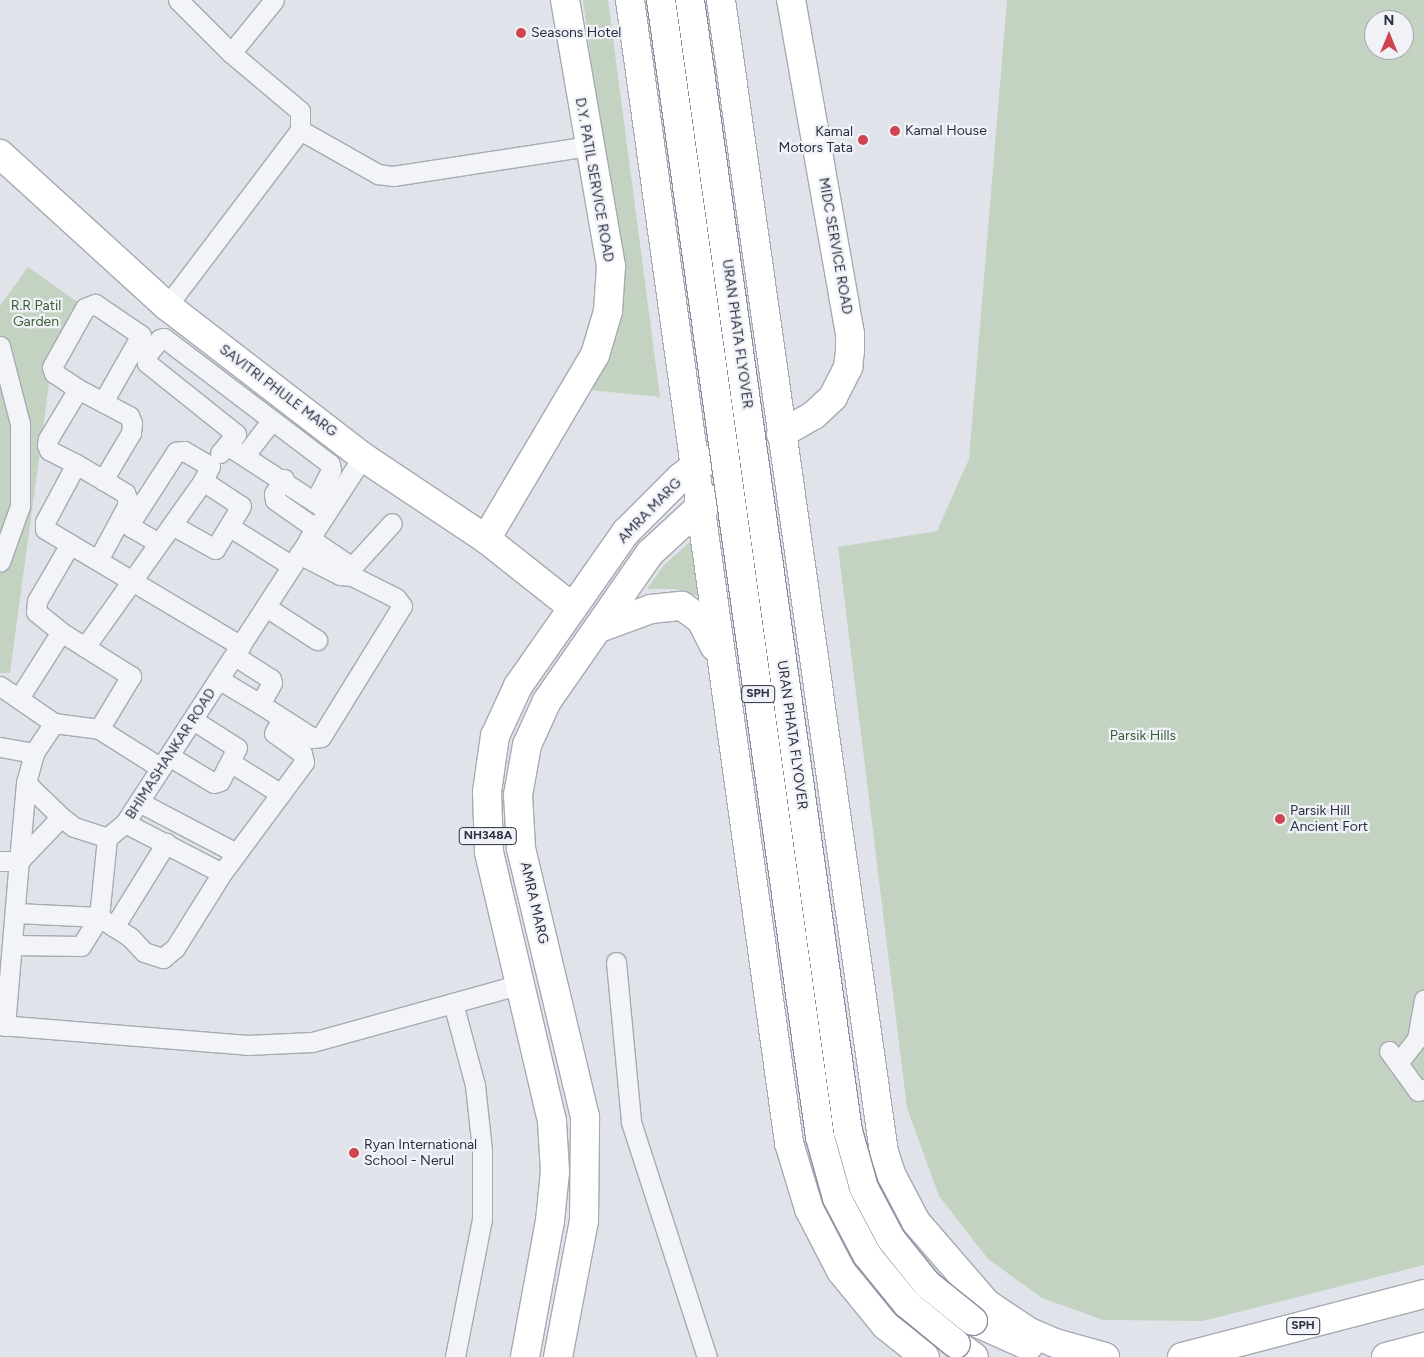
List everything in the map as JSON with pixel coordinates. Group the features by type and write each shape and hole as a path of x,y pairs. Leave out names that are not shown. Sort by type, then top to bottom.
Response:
{"main road":[{"name":"D.Y. PATIL SERVICE ROAD","path":"486,538 595,355 603,334 611,266 588,146 564,0"},
{"path":"630,0 789,1143 809,1209 841,1271 885,1326 926,1357"},
{"name":"URAN PHATA FLYOVER","path":"661,0 820,1137 837,1198 867,1254 907,1304 965,1350"},
{"name":"URAN PHATA FLYOVER","path":"690,0 848,1131 864,1188 890,1239 927,1284 973,1321 1025,1344 1074,1357"},
{"path":"721,0 781,434 809,611 878,1126 892,1176 932,1244 987,1304 1029,1332 1055,1343 1105,1357"},
{"name":"MIDC SERVICE ROAD","path":"781,434 814,415 842,384 848,367 850,334 791,0"},
{"name":"SAVITRI PHULE MARG","path":"0,154 167,306 364,456 486,538 572,608"},
{"path":"626,532 657,492 670,466 687,406"},
{"path":"787,470 814,415"},
{"name":"AMRA MARG","path":"525,1357 550,1221 554,1172 552,1121 489,852 486,792 495,736 518,686 626,532 695,466 781,434"},
{"name":"AMRA MARG","path":"558,1357 584,1221 585,1117 521,848 518,795 527,745 547,701 650,553 701,506 787,470"},
{"path":"598,628 651,609 682,606 700,620 723,664"},
{"name":"SPH","path":"1182,1357 1424,1294"},
{"path":"1386,1357 1424,1347"}],"street":[{"path":"167,306 300,130 300,111 231,53 178,0"},
{"path":"231,53 274,0"},
{"path":"300,130 378,174 393,176 588,146"},
{"path":"85,647 172,525 206,473 236,434 147,363 145,346 139,331 95,304 89,304 52,367 54,373 78,389 129,416 132,423 131,433 103,480"},
{"path":"103,402 145,346 164,338 331,467 321,506 284,480 227,445"},
{"path":"0,346 20,424 20,506 0,562"},
{"path":"78,389 48,439 47,445 49,450 125,493 127,506 98,560"},
{"path":"245,455 272,420"},
{"path":"150,538 131,527 130,524 176,452 184,450 241,506 215,549 172,525"},
{"name":"BHIMASHANKAR ROAD","path":"107,838 125,823 220,680 304,546 321,506 364,456"},
{"path":"76,464 45,522 45,529 133,580 238,651 271,679 272,683 260,704"},
{"path":"220,680 313,738 321,737 402,606 396,598 352,576 340,575 304,546 275,500 274,494 284,480"},
{"path":"230,527 304,546 352,567 392,524"},
{"path":"70,544 37,601 36,612 61,632 130,676 100,729"},
{"path":"266,607 317,640"},
{"path":"18,698 61,632"},
{"path":"0,686 54,723 100,729 165,762 218,783 230,762 236,746 193,720"},
{"path":"16,913 107,922 144,952 163,958 175,948 222,872 305,760 302,753 274,734 282,719"},
{"path":"54,723 34,753 26,783 13,945 3,1026 247,1045 312,1042 520,984"},
{"path":"0,747 34,753"},
{"path":"230,762 281,794"},
{"path":"26,783 74,827 107,838 107,922"},
{"path":"139,802 236,853"},
{"path":"0,861 19,861 61,817"},
{"path":"125,823 222,872"},
{"path":"13,945 81,946 107,922 166,843"},
{"path":"616,962 631,1122 707,1357"},
{"path":"1424,1000 1417,1039 1394,1057 1418,1091 1424,1089"},
{"path":"452,1003 475,1085 482,1150 482,1219 455,1357"}],"green space":[{"path":"583,0 608,0 660,397 589,390 608,189"},
{"name":"Parsik Hills","path":"1007,0 1424,0 1424,1265 1203,1321 1103,1320 1042,1298 988,1259 939,1196 907,1108 838,547 937,531 969,459"},
{"name":"R.R Patil Garden","path":"28,267 83,306 54,347 10,673 0,673 0,306"},
{"path":"691,541 699,596 675,589 647,589 664,565"}],"place":[{"name":"Seasons Hotel","path":"521,33"},
{"name":"Kamal House","path":"895,131"},
{"name":"Kamal Motors Tata","path":"863,140"},
{"name":"Parsik Hill Ancient Fort","path":"1280,819"},
{"name":"Ryan International School - Nerul","path":"354,1153"}]}
